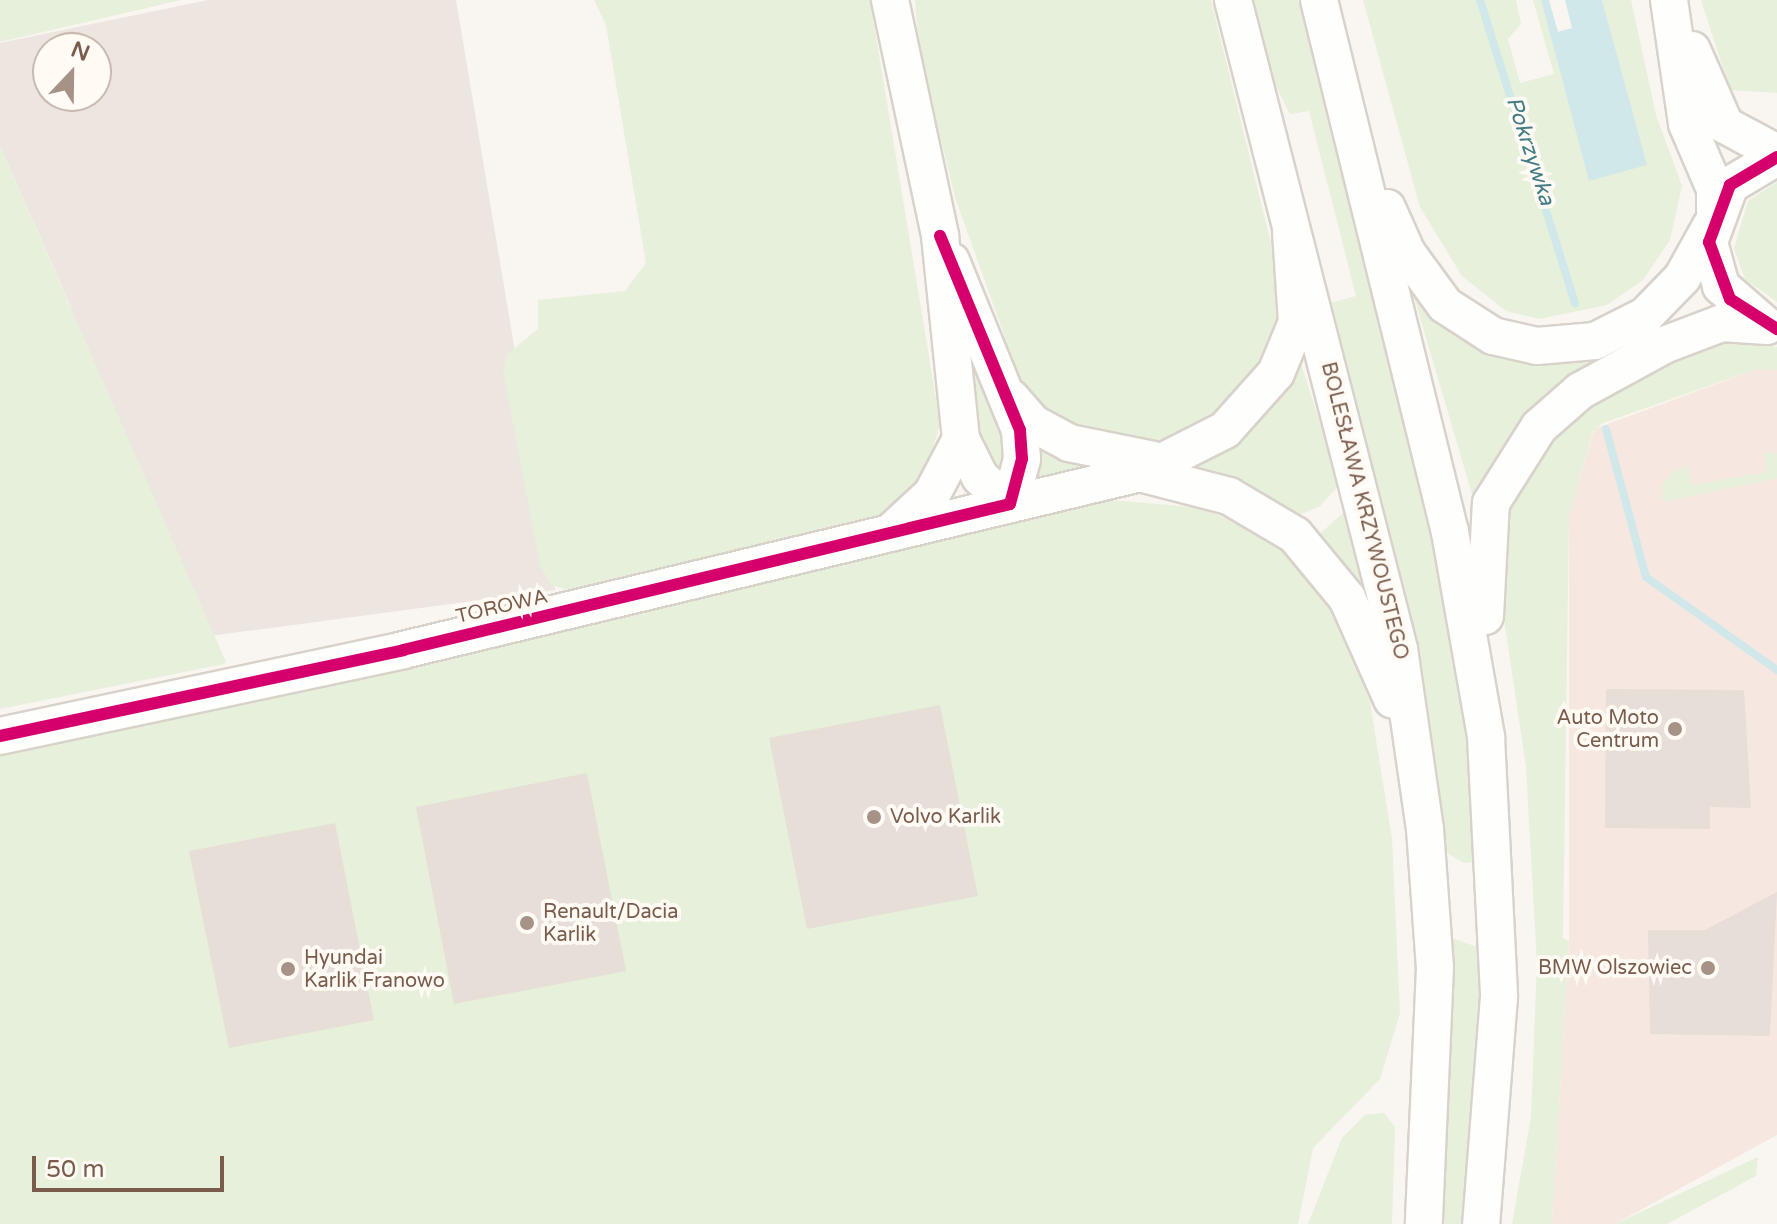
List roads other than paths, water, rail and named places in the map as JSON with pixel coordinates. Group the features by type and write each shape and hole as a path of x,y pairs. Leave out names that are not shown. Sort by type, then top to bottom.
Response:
{"main road":[{"path":"890,0 940,236 961,439 980,477 1010,504 1023,449 1004,388 940,236"},
{"name":"BOLESŁAWA KRZYWOUSTEGO","path":"1233,0 1390,603 1418,774 1435,967 1424,1224"},
{"path":"1319,0 1342,104 1450,532 1486,737"},
{"path":"1669,0 1685,116 1715,189 1713,219 1721,286 1772,328"},
{"path":"1676,0 1714,111 1743,139 1777,155"},
{"path":"1342,104 1417,269 1456,315 1506,341 1576,345 1629,327 1670,293 1741,174 1777,155"},
{"path":"1155,465 1245,414 1286,354 1298,310 1291,232"},
{"path":"1481,1224 1499,997 1486,737 1484,545 1491,503 1511,463 1548,417 1613,371 1714,325 1772,328"},
{"path":"1004,388 1034,424 1069,443 1155,465 1246,503 1303,542 1359,622 1418,774"},
{"path":"879,538 925,503 961,439"},
{"name":"TOROWA","path":"0,736 879,538 1155,465"}],"water":[{"path":"1541,0 1549,0 1558,32 1572,28 1565,0 1602,0 1647,165 1589,181"}],"waterway":[{"name":"Pokrzywka","path":"1480,0 1575,303"},
{"name":"Pokrzywka","path":"1606,429 1646,577 1777,670"}],"place":[{"name":"Auto Moto Centrum","path":"1675,729"},
{"name":"Volvo Karlik","path":"874,817"},
{"name":"Renault/Dacia Karlik","path":"527,923"},
{"name":"BMW Olszowiec","path":"1708,968"},
{"name":"Hyundai Karlik Franowo","path":"288,969"}]}
